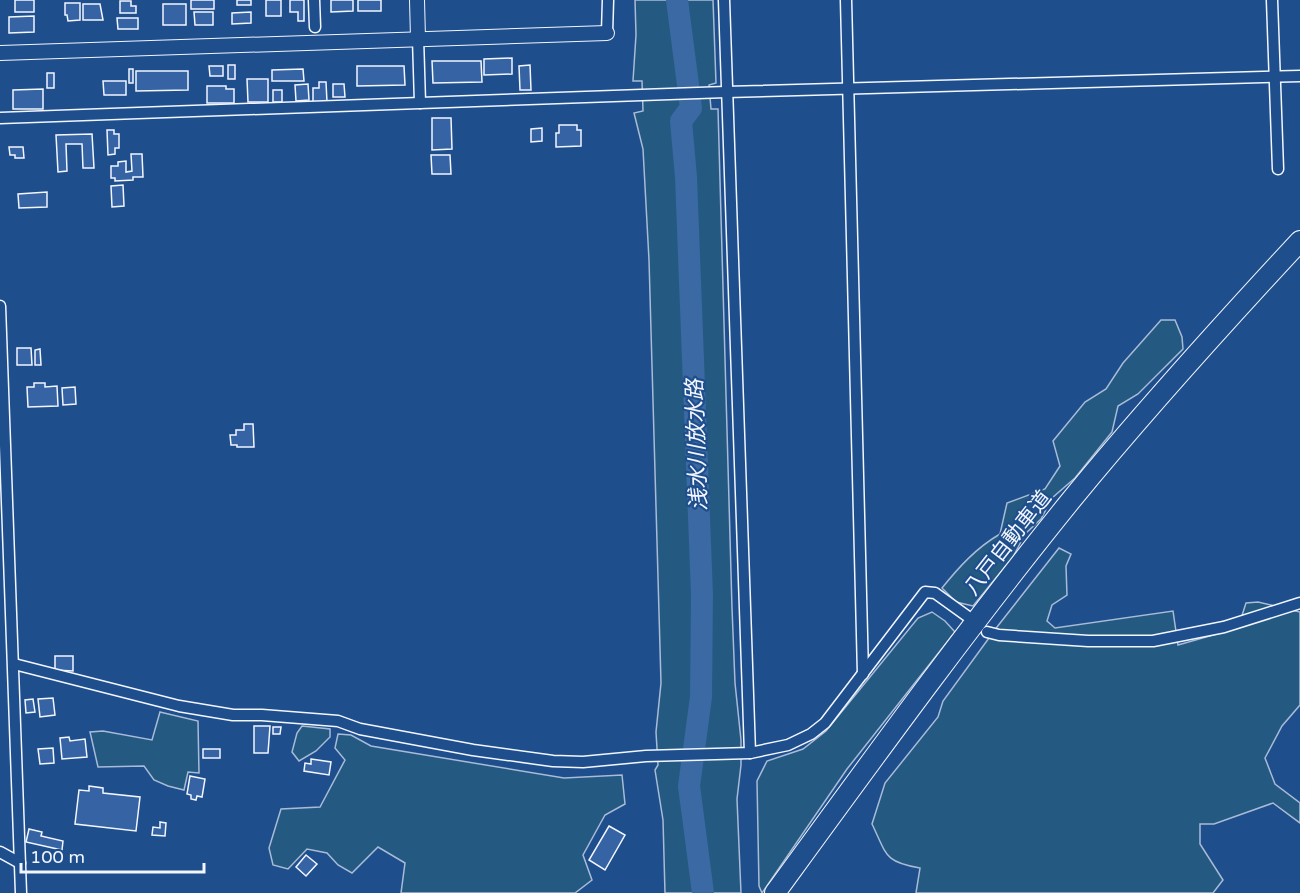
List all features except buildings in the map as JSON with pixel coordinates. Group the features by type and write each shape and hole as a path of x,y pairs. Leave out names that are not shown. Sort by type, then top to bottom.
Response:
{"highway":[{"name":"八戸自動車道","path":"775,893 944,665 1072,499 1159,396 1300,241"},
{"name":"八戸自動車道","path":"787,893 951,670 1081,503 1168,400 1300,254"}],"street":[{"path":"314,0 315,27"},
{"path":"417,0 420,103"},
{"path":"0,53 607,33 608,0"},
{"path":"724,0 750,753"},
{"path":"846,0 863,674"},
{"path":"1272,0 1278,169"},
{"path":"0,118 726,92 1300,76"},
{"path":"0,306 21,893"},
{"path":"14,664 179,706 233,715 262,714 338,721 360,729 473,750 553,761 584,762 646,756 750,753 788,745 812,735 825,723 925,592 936,593 967,616"},
{"path":"987,632 999,635 1088,641 1153,641 1224,627 1300,603"},
{"path":"0,852 20,863"}],"shaded area":[{"path":"635,0 713,0 716,83 709,85 711,109 718,109 732,608 735,683 741,740 737,799 741,893 665,893 663,820 655,770 658,765 656,732 661,683 649,260 643,149 634,113 643,111 642,81 633,81 636,35"},
{"path":"1161,320 1175,320 1182,337 1183,349 1138,394 1118,406 1112,432 1075,478 1052,498 1041,519 1025,534 1013,557 973,606 956,602 942,588 968,558 1000,534 1007,503 1045,489 1060,466 1053,441 1085,402 1106,389 1123,363"},
{"path":"1059,548 1071,554 1066,566 1067,595 1052,605 1047,621 1055,628 1173,611 1178,645 1238,628 1246,603 1258,602 1300,612 1300,705 1282,726 1265,758 1275,784 1300,803 1300,823 1273,803 1214,824 1200,824 1200,844 1223,880 1213,893 916,893 920,868 893,860 884,850 872,824 885,783 938,717 943,701"},
{"path":"932,612 955,632 847,769 762,893 759,886 757,781 767,761 803,749 826,731 918,618"},
{"path":"160,712 198,721 199,773 188,772 184,790 154,780 144,766 98,767 90,732 103,731 152,740"},
{"path":"302,726 330,729 330,737 316,751 299,761 292,752 297,733"},
{"path":"338,734 351,735 371,746 564,778 622,775 625,804 605,815 583,855 592,880 575,893 401,893 405,863 378,847 352,873 338,865 327,853 307,849 288,869 273,865 269,848 281,809 320,807 345,760 335,748"}],"waterway":[{"name":"浅水川放水路","path":"677,0 691,108 681,121 686,177 702,595 701,697 689,786 703,893"}]}
